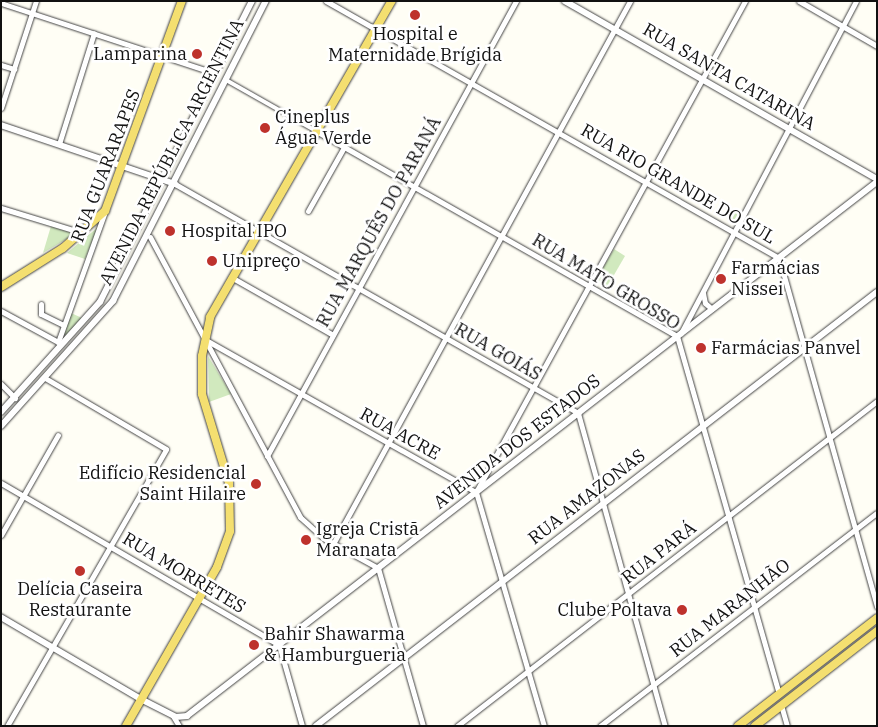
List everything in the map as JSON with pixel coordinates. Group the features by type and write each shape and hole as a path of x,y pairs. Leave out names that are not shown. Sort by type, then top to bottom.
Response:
{"main road":[{"name":"RUA GUARARAPES","path":"105,211 124,165 182,1"},
{"path":"126,726 223,554 232,508 226,469 202,394 204,338 231,276 392,1"},
{"path":"1,287 84,233 105,211"},
{"path":"738,726 877,618"},
{"path":"755,726 877,631"}],"street":[{"path":"1,108 36,1"},
{"name":"AVENIDA REPÚBLICA ARGENTINA","path":"1,412 61,343 100,302 252,1"},
{"name":"AVENIDA REPÚBLICA ARGENTINA","path":"1,426 108,309 150,237 266,1"},
{"name":"RUA RIO GRANDE DO SUL","path":"326,1 779,258 877,607"},
{"name":"RUA MARQUÊS DO PARANÁ","path":"267,456 516,1"},
{"name":"RUA SANTA CATARINA","path":"565,1 877,180"},
{"path":"333,544 630,1"},
{"path":"544,726 476,492 745,1"},
{"path":"799,1 810,4 877,46"},
{"path":"679,335 736,233 745,206 856,1"},
{"path":"1,3 214,73"},
{"path":"59,144 94,33"},
{"path":"1,65 14,69"},
{"name":"RUA MATO GROSSO","path":"226,80 679,335 779,694"},
{"path":"1,125 124,165 175,184"},
{"path":"308,211 344,147"},
{"name":"AVENIDA DOS ESTADOS","path":"173,716 187,716 877,180"},
{"name":"RUA GOIÁS","path":"175,184 578,413"},
{"path":"1,208 84,233"},
{"name":"RUA GUARARAPES","path":"61,343 64,325 105,211"},
{"path":"150,237 300,517 333,544 378,568 422,726"},
{"path":"231,276 333,335"},
{"path":"703,292 705,303 712,309"},
{"name":"RUA AMAZONAS","path":"316,726 877,292"},
{"path":"41,304 41,314 64,325"},
{"path":"1,311 61,343"},
{"name":"RUA ACRE","path":"204,338 476,492"},
{"path":"7,726 54,648 110,545 166,449 45,378"},
{"path":"1,384 15,398"},
{"name":"RUA PARÁ","path":"457,726 877,401"},
{"path":"578,413 665,726"},
{"path":"1,535 58,435"},
{"name":"RUA MORRETES","path":"1,484 22,498 110,545 279,645"},
{"name":"RUA MARANHÃO","path":"600,726 877,513"},
{"path":"1,618 173,716 180,726"},
{"path":"279,645 302,726"},
{"path":"782,705 787,726"}],"green space":[{"path":"730,208 736,208 740,215 736,222 730,222 726,218 726,212"},
{"path":"51,226 75,234 43,253"},
{"path":"98,227 85,259 67,253"},
{"path":"614,249 625,256 607,287 596,280"},
{"path":"71,313 82,318 68,336 63,334"},
{"path":"208,356 231,394 209,402"}],"place":[{"name":"Hospital e Maternidade Brígida","path":"415,15"},
{"name":"Lamparina","path":"197,54"},
{"name":"Cineplus Água Verde","path":"265,128"},
{"name":"Hospital IPO","path":"170,231"},
{"name":"Unipreço","path":"212,261"},
{"name":"Farmácias Nissei","path":"721,279"},
{"name":"Farmácias Panvel","path":"701,348"},
{"name":"Edifício Residencial Saint Hilaire","path":"256,484"},
{"name":"Igreja Cristã Maranata","path":"306,540"},
{"name":"Delícia Caseira Restaurante","path":"80,571"},
{"name":"Clube Poltava","path":"682,610"},
{"name":"Bahir Shawarma & Hamburgueria","path":"254,645"}]}
